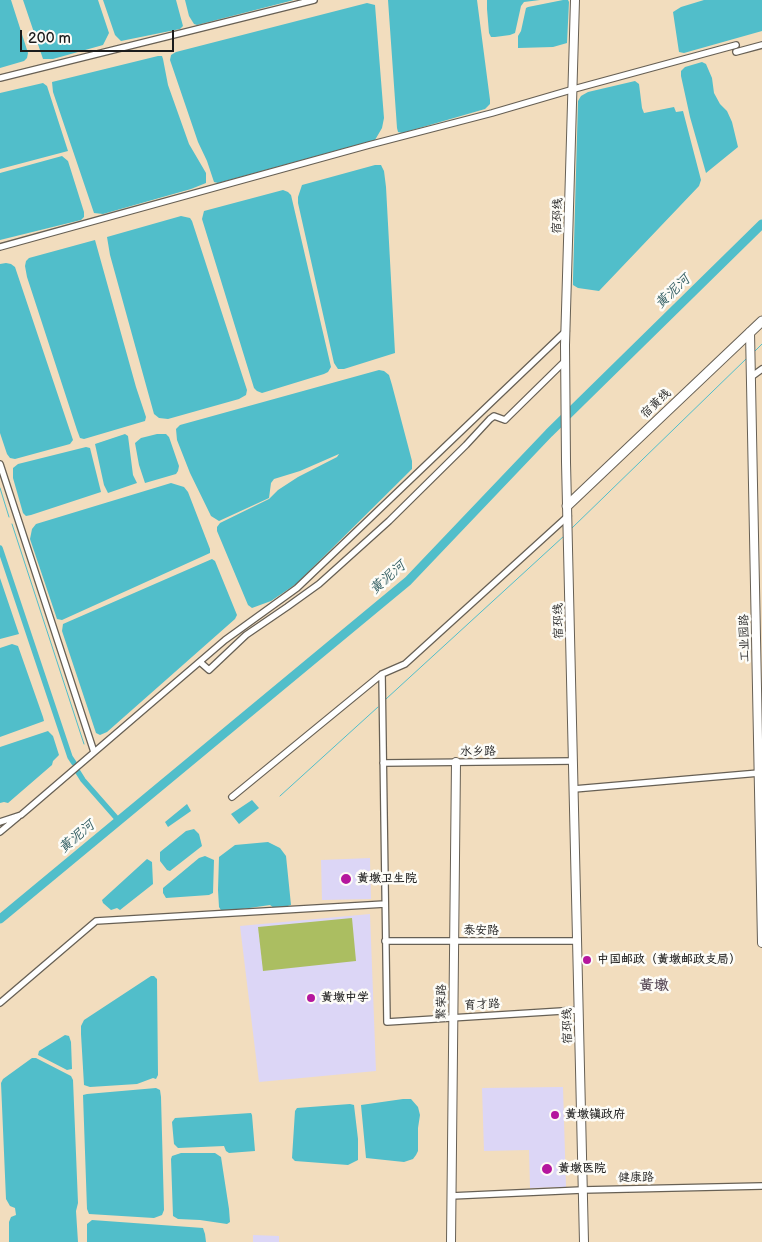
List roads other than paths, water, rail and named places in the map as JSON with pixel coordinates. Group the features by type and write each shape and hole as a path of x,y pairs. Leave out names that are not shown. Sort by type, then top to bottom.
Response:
{"main road":[{"name":"宿黄线","path":"567,506 762,321"}],"street":[{"path":"0,78 314,0"},
{"name":"宿邳线","path":"575,0 565,362 584,1242"},
{"path":"0,247 736,45"},
{"path":"736,52 762,45"},
{"path":"0,832 240,628 297,588 566,331"},
{"name":"工业园路","path":"750,332 762,943"},
{"path":"200,662 209,670 246,635 319,584 389,521 490,419 494,416 505,420 508,418 565,362"},
{"path":"751,377 762,369"},
{"path":"0,464 94,752"},
{"path":"232,797 382,674 405,664 568,516"},
{"path":"240,628 246,635"},
{"path":"382,674 385,941"},
{"name":"水乡路","path":"383,763 573,761"},
{"name":"繁荣路","path":"451,1242 456,762"},
{"path":"574,788 759,773"},
{"path":"0,822 20,815"},
{"path":"0,1003 96,921 385,904"},
{"name":"泰安路","path":"385,941 577,941"},
{"name":"育才路","path":"385,941 387,1022 578,1010"},
{"name":"健康路","path":"451,1196 582,1190 762,1186"}],"water":[{"path":"0,0 11,0 28,53 24,61 0,68"},
{"path":"23,0 98,0 109,33 103,45 53,59 43,59"},
{"path":"103,0 176,0 183,26 180,29 121,41 115,35"},
{"path":"185,0 294,0 197,25 194,24 189,16"},
{"path":"388,0 477,0 490,100 490,104 485,109 402,133 398,132"},
{"path":"487,0 540,0 524,2 521,6 515,33 491,37 489,33"},
{"path":"568,0 569,2 567,43 553,47 518,48 518,36 521,31 526,8"},
{"path":"704,0 762,0 762,31 684,53 679,52 673,12 681,7"},
{"path":"367,3 375,5 384,118 382,128 375,140 218,183 214,182 170,60 171,55 176,52"},
{"path":"162,56 168,85 189,144 206,173 206,183 103,214 94,213 53,92 52,82"},
{"path":"702,62 706,64 712,78 714,93 720,104 727,111 732,122 738,147 706,173 690,117 681,76 681,71 685,67"},
{"path":"635,81 639,84 644,113 674,107 676,112 683,111 701,180 699,186 599,291 578,288 573,285 573,279 578,101 581,96 588,92"},
{"path":"43,83 47,86 68,151 0,169 0,93"},
{"path":"62,156 68,161 84,217 81,220 0,240 0,173"},
{"path":"381,165 384,171 386,187 395,353 344,369 338,369 334,363 298,197 302,185"},
{"path":"283,190 291,195 331,367 324,374 262,393 254,388 202,219 204,211"},
{"path":"181,216 190,218 192,221 247,390 246,395 239,399 168,419 159,418 154,414 110,255 107,237"},
{"path":"95,240 146,417 145,421 84,439 80,438 77,430 25,266 29,258"},
{"path":"6,263 15,267 73,440 70,444 15,459 10,458 7,454 0,433 0,264"},
{"path":"379,370 389,375 412,461 412,469 296,584 271,601 252,608 248,605 217,527 220,523 269,499 278,490 298,477 337,457 339,454 300,471 274,479 271,483 269,498 219,521 211,516 190,473 177,440 176,429 180,425"},
{"path":"125,434 128,436 133,475 137,483 108,493 104,485 95,444"},
{"path":"166,434 169,437 179,466 178,471 176,474 145,483 135,443 141,438"},
{"path":"86,447 90,448 101,492 26,516 23,513 13,478 13,468 18,464"},
{"path":"171,483 184,487 188,492 210,553 62,620 57,619 30,539 32,529 36,524"},
{"path":"212,559 215,561 237,615 235,619 107,732 100,735 96,733 62,631 63,624"},
{"path":"0,578 19,634 0,639"},
{"path":"12,644 18,646 44,721 0,737 0,648"},
{"path":"48,731 53,736 59,755 52,765 8,803 0,803 0,747"},
{"path":"252,800 259,808 239,824 231,814"},
{"path":"187,804 191,811 168,827 165,822"},
{"path":"194,829 199,834 202,846 170,871 167,870 160,861 160,852 186,831"},
{"path":"268,842 280,848 286,856 291,905 274,908 270,905 222,912 219,907 218,890 219,857 235,845"},
{"path":"205,856 214,860 213,893 209,895 166,898 163,888 199,858"},
{"path":"147,859 152,862 153,884 120,910 117,908 111,910 102,900"},
{"path":"151,976 157,979 158,1075 156,1079 153,1078 137,1084 90,1087 84,1085 81,1026 84,1020"},
{"path":"65,1035 69,1036 71,1042 72,1069 67,1070 38,1055 39,1051"},
{"path":"32,1058 36,1058 71,1076 73,1080 78,1242 9,1242 9,1222 11,1217 16,1215 15,1208 10,1206 6,1199 1,1083 3,1079"},
{"path":"156,1088 160,1090 161,1097 164,1210 162,1215 154,1218 89,1214 87,1209 83,1095"},
{"path":"411,1099 418,1107 420,1115 418,1151 416,1155 413,1159 404,1162 366,1158 361,1105"},
{"path":"354,1105 358,1139 358,1160 348,1165 295,1161 292,1158 295,1111 297,1108"},
{"path":"251,1113 255,1151 229,1153 224,1146 178,1148 174,1144 172,1122 175,1118"},
{"path":"181,1153 215,1153 221,1157 230,1222 227,1224 178,1219 173,1216 171,1159 172,1156"},
{"path":"92,1220 203,1228 206,1242 87,1242 87,1224"}],"waterway":[{"name":"黄泥河","path":"0,919 408,581 549,433 762,224"},
{"path":"755,351 762,344"},
{"path":"572,528 746,359"},
{"path":"0,488 9,517"},
{"path":"12,524 84,744"},
{"path":"386,699 564,536"},
{"path":"0,548 70,757 74,763"},
{"path":"280,796 378,707"},
{"path":"78,772 119,821"}],"place":[{"name":"黄墩卫生院","path":"346,879"},
{"name":"中国邮政（黄墩邮政支局）","path":"587,960"},
{"name":"黄墩中学","path":"311,998"},
{"name":"黄墩镇政府","path":"555,1115"},
{"name":"黄墩医院","path":"547,1169"}],"district":[{"name":"黄墩","path":"654,986"}]}
